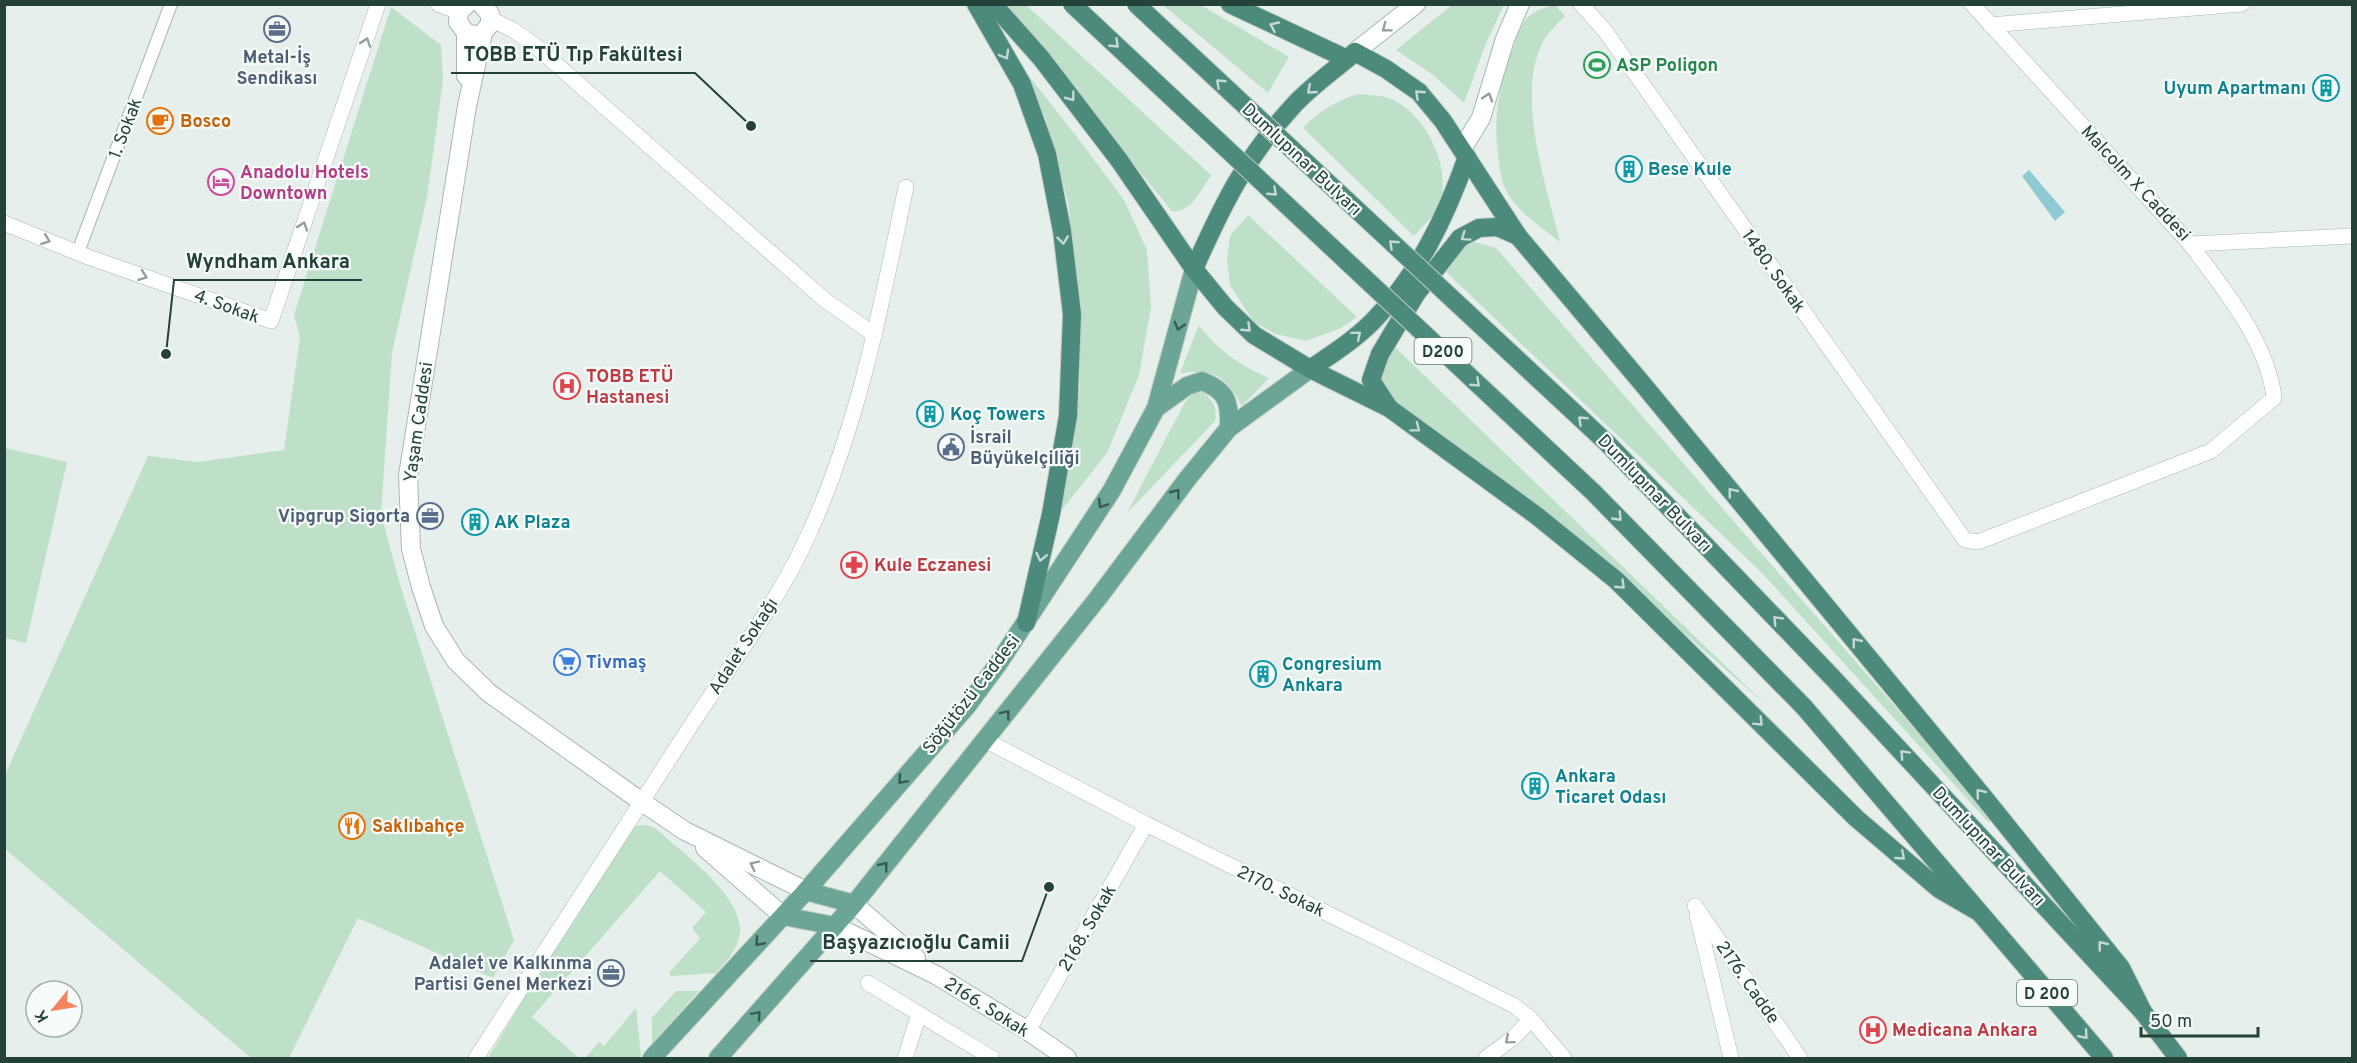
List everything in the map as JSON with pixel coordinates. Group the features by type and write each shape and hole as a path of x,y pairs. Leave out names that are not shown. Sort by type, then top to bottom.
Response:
{"highway":[{"path":"976,4 1022,84 1047,154 1062,231 1072,314 1068,416 1051,514 1026,622"},
{"path":"993,4 1041,58 1119,159 1194,270 1225,307 1254,335 1310,369 1389,408 1537,516 1616,580 1856,818 1939,889 1977,911"},
{"name":"D200","path":"1072,4 1593,492 1804,707 1977,911"},
{"name":"Dumlupınar Bulvarı","path":"1136,4 1607,443 1832,677 2143,1012 2178,1059"},
{"name":"Dumlupınar Bulvarı","path":"1230,4 1386,69 1419,92 1465,153 1518,236 2004,822 2121,968 2143,1012"},
{"path":"1194,270 1230,190 1255,151 1294,105 1351,56"},
{"path":"1310,369 1341,348 1374,320 1403,287 1432,239 1455,192 1465,153"},
{"path":"1389,408 1371,380 1380,354 1416,294 1460,238 1479,228 1497,227 1518,236"},
{"name":"D 200","path":"1977,911 2104,1059"}],"main road":[{"name":"Söğütözü Caddesi","path":"652,1059 806,891 967,706 1026,622 1112,489 1156,408 1194,270"},
{"path":"718,1059 854,904 1098,598 1188,478 1229,428 1310,369"},
{"path":"1156,408 1186,386 1202,381 1217,387 1226,398 1230,409 1229,428"},
{"path":"806,891 854,904"},
{"path":"783,916 835,926"}],"street":[{"name":"1. Sokak","path":"78,252 171,4"},
{"name":"4. Sokak","path":"4,224 271,321 378,4"},
{"path":"438,4 463,8"},
{"path":"1351,56 1416,4"},
{"path":"1465,153 1481,118 1505,39 1520,4"},
{"name":"1480. Sokak","path":"1581,4 1605,31 1965,540 1978,542 2211,451 2274,398 2272,379 2266,360 2229,296 2190,244"},
{"name":"Malcolm X Caddesi","path":"1972,4 2190,244 2352,236"},
{"path":"1990,25 2242,4"},
{"name":"Yaşam Caddesi","path":"463,8 458,22 480,22 408,476 411,549 434,626 456,661 489,693 685,831 783,916"},
{"path":"480,22 513,30 533,44 826,302 875,334"},
{"name":"Adalet Sokağı","path":"476,1059 742,652 783,585 807,538 828,488 865,377 906,187"},
{"name":"2170. Sokak","path":"985,740 1146,824 1513,1005 1531,1019 1564,1059"},
{"name":"2168. Sokak","path":"1028,1031 1146,824"},
{"name":"Yaşam Caddesi","path":"685,831 806,891"},
{"name":"2166. Sokak","path":"854,904 936,975"},
{"name":"2176. Cadde","path":"1731,1059 1695,906 1800,1059"},
{"name":"2166. Sokak","path":"835,926 936,975 1028,1031 1067,1059"},
{"path":"868,983 992,1059"},
{"path":"905,1059 919,1014"},
{"path":"1486,1059 1513,1038 1531,1019"}],"green space":[{"path":"1004,5 1026,5 1211,175 1190,204 1179,211 1172,211"},
{"path":"1163,5 1201,5 1289,57 1268,93"},
{"path":"1452,5 1504,5 1486,43 1464,103 1433,75 1396,50"},
{"path":"1555,5 1565,16 1544,40 1536,62 1532,86 1532,113 1541,168 1560,242 1524,213 1511,199 1501,173 1496,131 1501,90 1520,29 1532,14"},
{"path":"391,7 441,45 443,80 427,197 392,353 381,514 401,588 514,940 493,978 358,918 289,1058 251,1058 5,849 5,775 148,456 198,462 284,450 300,337 294,315"},
{"path":"1017,61 1124,200 1147,250 1151,308 1139,375 1107,453 1061,511 1080,384 1080,298 1068,202 1045,117"},
{"path":"1357,94 1385,97 1399,103 1412,113 1432,140 1442,172 1443,188 1438,207 1414,236 1303,128 1328,108"},
{"path":"1248,215 1357,317 1339,329 1306,341 1276,334 1254,322 1230,285 1227,259 1230,236"},
{"path":"1475,242 1496,248 1991,817 1989,823 1762,573 1444,270 1458,249"},
{"path":"1199,325 1214,343 1231,357 1269,378 1242,406 1230,387 1217,376 1202,372 1180,373"},
{"path":"1394,346 1766,705 1568,531 1396,408 1385,390 1381,377 1384,364"},
{"path":"1203,392 1214,405 1215,421 1127,513 1185,402 1194,393"},
{"path":"5,448 67,462 26,643 5,638"},
{"path":"646,825 655,828 710,877 734,908 740,923 739,938 730,957 716,973 671,976 669,973 700,938 692,928 706,912 660,871 532,1017 579,1058 488,1058 624,832 634,826"},
{"path":"676,991 699,991 652,1044 652,1018"},
{"path":"636,1008 641,1056 638,1058 585,1058 599,1042 604,1046"}],"water":[{"path":"2029,170 2065,212 2055,221 2022,176"}],"place":[{"name":"Metal-İş Sendikası","path":"277,29"},
{"name":"ASP Poligon","path":"1597,65"},
{"name":"Uyum Apartmanı","path":"2326,88"},
{"name":"Bosco","path":"160,121"},
{"name":"TOBB ETÜ Tıp Fakültesi","path":"751,126"},
{"name":"Bese Kule","path":"1629,169"},
{"name":"Anadolu Hotels Downtown","path":"221,182"},
{"name":"Wyndham Ankara","path":"166,354"},
{"name":"TOBB ETÜ Hastanesi","path":"567,386"},
{"name":"Koç Towers","path":"930,414"},
{"name":"İsrail Büyükelçiliği","path":"951,447"},
{"name":"Vipgrup Sigorta","path":"430,516"},
{"name":"AK Plaza","path":"475,522"},
{"name":"Kule Eczanesi","path":"854,565"},
{"name":"Tivmaş","path":"567,662"},
{"name":"Congresium Ankara","path":"1263,674"},
{"name":"Ankara Ticaret Odası","path":"1535,786"},
{"name":"Saklıbahçe","path":"352,826"},
{"name":"Başyazıcıoğlu Camii","path":"1049,887"},
{"name":"Adalet ve Kalkınma Partisi Genel Merkezi","path":"611,973"},
{"name":"Medicana Ankara","path":"1873,1030"}]}
